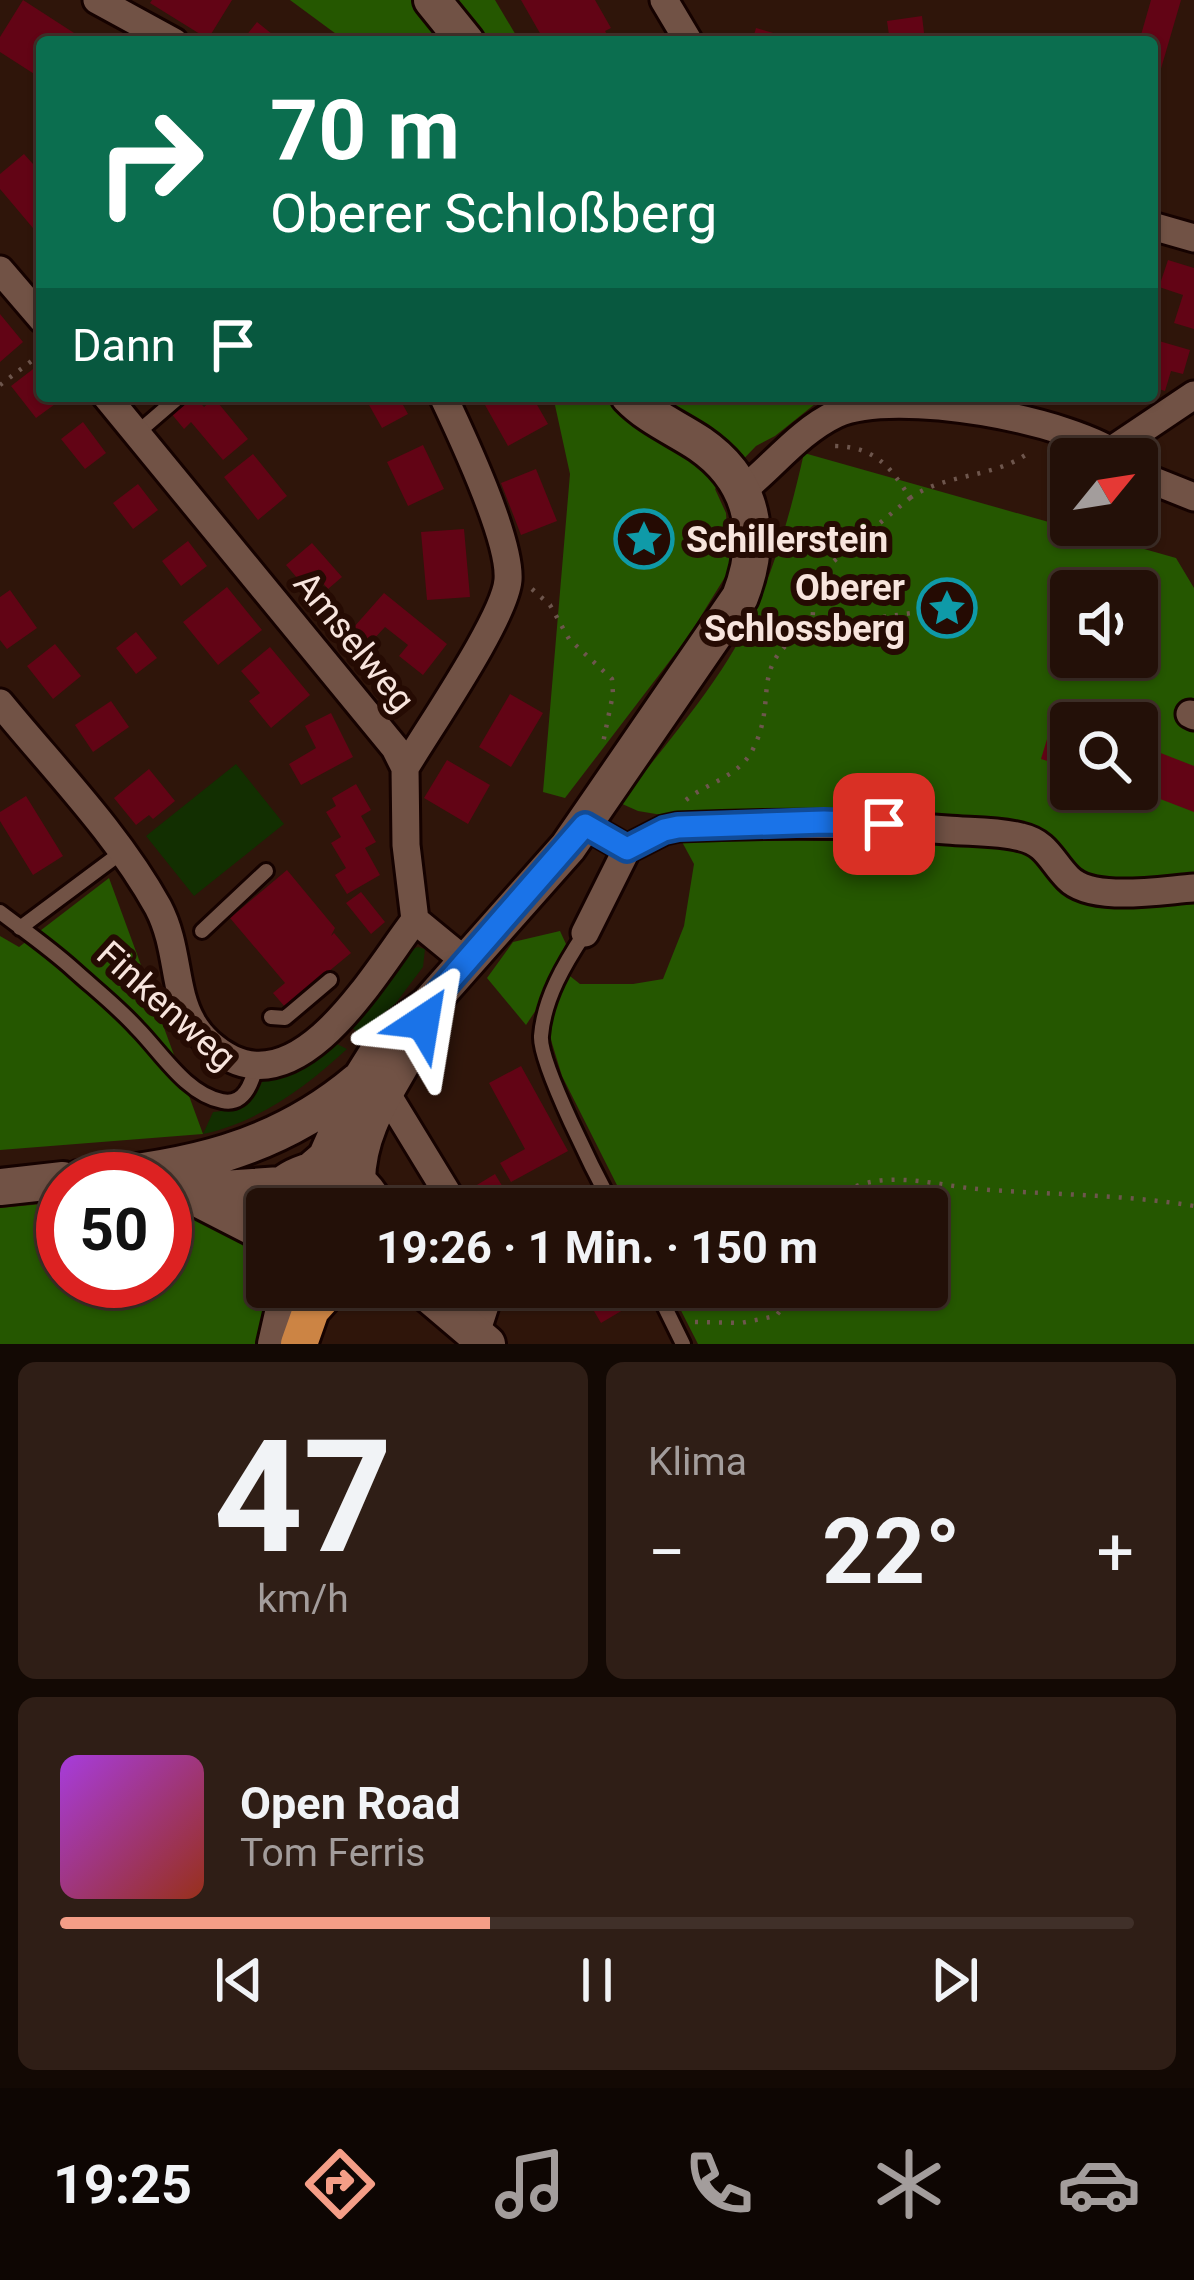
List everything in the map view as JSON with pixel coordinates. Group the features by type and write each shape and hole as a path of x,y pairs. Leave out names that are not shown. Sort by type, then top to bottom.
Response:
{"highway":[{"path":"299,1344 311,1308"}],"main road":[{"path":"432,0 461,36"},
{"path":"287,1188 326,1158 373,1085 416,1037 428,1005 585,825 740,596 754,555 743,490 703,446 637,402"},
{"path":"192,1161 244,1150 373,1085"},
{"path":"366,1188 362,1137 373,1085"},
{"path":"192,1185 331,1170 357,1188"},
{"path":"0,1187 36,1183"},
{"path":"192,1200 246,1232"},
{"path":"276,1344 284,1308"},
{"path":"445,1308 482,1338"}],"street":[{"path":"97,0 163,36"},
{"path":"664,0 685,36"},
{"path":"1158,228 1194,238"},
{"path":"0,270 36,312"},
{"path":"1140,438 1194,395"},
{"name":"Amselweg","path":"111,402 395,748 405,768 406,845 415,920"},
{"path":"405,768 488,628 508,577 484,496 445,402"},
{"path":"743,490 808,430 840,412 866,405 930,405 1058,429 1079,438"},
{"path":"1158,483 1194,497"},
{"name":"Finkenweg","path":"0,703 122,852 168,927 190,1019 229,1058 256,1066 281,1063 316,1043 415,920"},
{"path":"585,933 627,849 678,827 824,822 1022,837 1049,850 1068,879 1082,888 1102,893 1194,888"},
{"path":"585,825 627,849"},
{"path":"415,920 465,961"},
{"path":"373,1085 443,1188"},
{"path":"482,1338 487,1308"}],"lane":[{"path":"136,433 172,402"},
{"path":"20,928 122,852"},
{"path":"202,931 266,871"},
{"name":"Finkenweg","path":"0,912 70,966 136,1026 177,1072 213,1098 228,1103 238,1099 252,1085 256,1066"},
{"path":"585,933 560,972 540,1042 603,1188"},
{"path":"271,1017 285,1018 330,980"},
{"path":"666,1308 683,1344"}],"path":[{"path":"0,386 36,358"},
{"path":"812,627 814,596 829,566 910,499 944,482 1002,470 1058,429"},
{"path":"808,430 832,446 860,447 888,464 910,499"},
{"path":"508,577 544,597 569,638 612,679 602,748 626,766"},
{"path":"680,807 705,786 724,779 752,752 774,657 812,627 947,608"},
{"path":"854,1188 899,1179 992,1190 1135,1196 1194,1206"},
{"path":"676,1329 700,1320 741,1323 776,1316 783,1308"}],"green space":[{"path":"290,0 495,0 516,36 339,36"},
{"path":"554,402 818,402 756,446 715,489 726,513 730,569 688,637 565,798 543,792 570,474"},
{"path":"804,453 1050,522 1050,546 1133,546 1176,558 1194,588 1194,1344 698,1344 680,1308 948,1308 948,1188 618,1188 562,1076 540,1004 526,1025 487,978 513,942 560,931 566,944 556,965 580,984 663,979 684,926 694,864 668,816 620,803 722,669 751,619 782,538"},
{"path":"236,764 284,824 194,896 146,836"},
{"path":"109,878 203,1134 0,1150 0,936 19,947"},
{"path":"425,949 423,967 368,1040 351,1027 410,950"},
{"path":"337,1044 347,1049 281,1101 243,1121 203,1134 213,1112 243,1104 263,1080 297,1073"},
{"path":"36,1205 36,1308 192,1308 192,1212 216,1219 246,1245 246,1308 271,1308 267,1344 0,1344 0,1208"}],"building":[{"path":"23,0 79,36 36,36 36,75 0,52 0,37"},
{"path":"152,0 232,0 210,36 150,3"},
{"path":"521,0 595,0 611,28 605,31 608,36 542,36"},
{"path":"1151,0 1181,0 1160,72 1158,36 1141,36"},
{"path":"922,16 924,36 889,36 887,21"},
{"path":"257,22 274,36 246,36"},
{"path":"756,28 784,36 754,36"},
{"path":"24,154 36,167 36,232 0,189 0,174"},
{"path":"1168,260 1194,268 1194,329 1174,323 1183,295 1159,287"},
{"path":"0,314 23,342 0,362"},
{"path":"1158,341 1190,350 1183,374 1171,371 1165,391 1158,389"},
{"path":"36,367 36,402 58,402 36,418 11,386"},
{"path":"181,402 199,402 204,407 217,402 248,439 223,460 191,422 184,429 170,412"},
{"path":"367,402 401,402 408,414 382,428"},
{"path":"483,402 535,402 548,424 508,446"},
{"path":"83,422 106,453 85,469 61,439"},
{"path":"423,445 444,489 408,506 387,462"},
{"path":"253,454 287,496 258,520 224,477"},
{"path":"536,469 557,521 521,535 501,483"},
{"path":"138,484 158,510 133,529 113,503"},
{"path":"464,529 470,597 427,600 421,532"},
{"path":"188,541 207,566 181,586 162,561"},
{"path":"312,543 342,577 328,589 322,582 310,593 286,565"},
{"path":"227,587 262,630 218,665 183,622"},
{"path":"10,590 37,628 7,649 0,640 0,597"},
{"path":"384,593 447,644 423,675 399,656 408,645 385,627 371,642 354,627"},
{"path":"136,632 157,658 136,674 116,648"},
{"path":"55,644 81,676 53,699 27,666"},
{"path":"270,647 310,695 271,728 249,701 260,693 241,671"},
{"path":"510,694 543,713 511,767 479,747"},
{"path":"111,701 129,727 93,752 75,725"},
{"path":"331,713 353,757 301,785 289,764 316,748 305,726"},
{"path":"1050,729 1050,762 1041,759"},
{"path":"1158,752 1194,766 1194,812 1158,798"},
{"path":"447,760 490,785 468,824 424,798"},
{"path":"149,769 175,801 153,819 149,815 136,825 114,798"},
{"path":"356,784 371,810 361,816 376,842 365,848 380,875 347,894 335,875 346,868 331,843 341,837 326,812 336,806 332,798"},
{"path":"26,796 63,856 33,875 0,821 0,812"},
{"path":"287,870 335,928 331,936 334,933 351,953 305,991 299,1004 285,1007 273,993 285,983 230,918"},
{"path":"361,892 385,922 371,934 346,903"},
{"path":"521,1066 568,1151 511,1182 500,1163 525,1149 489,1083"},
{"path":"495,1174 503,1188 472,1188"},
{"path":"592,1308 626,1308 601,1323"}],"place":[{"name":"Schillerstein","path":"644,539"},
{"name":"Oberer Schlossberg","path":"947,608"}],"route":[{"path":"423,1022 428,1005 585,825 627,849 678,827 884,824"}]}
